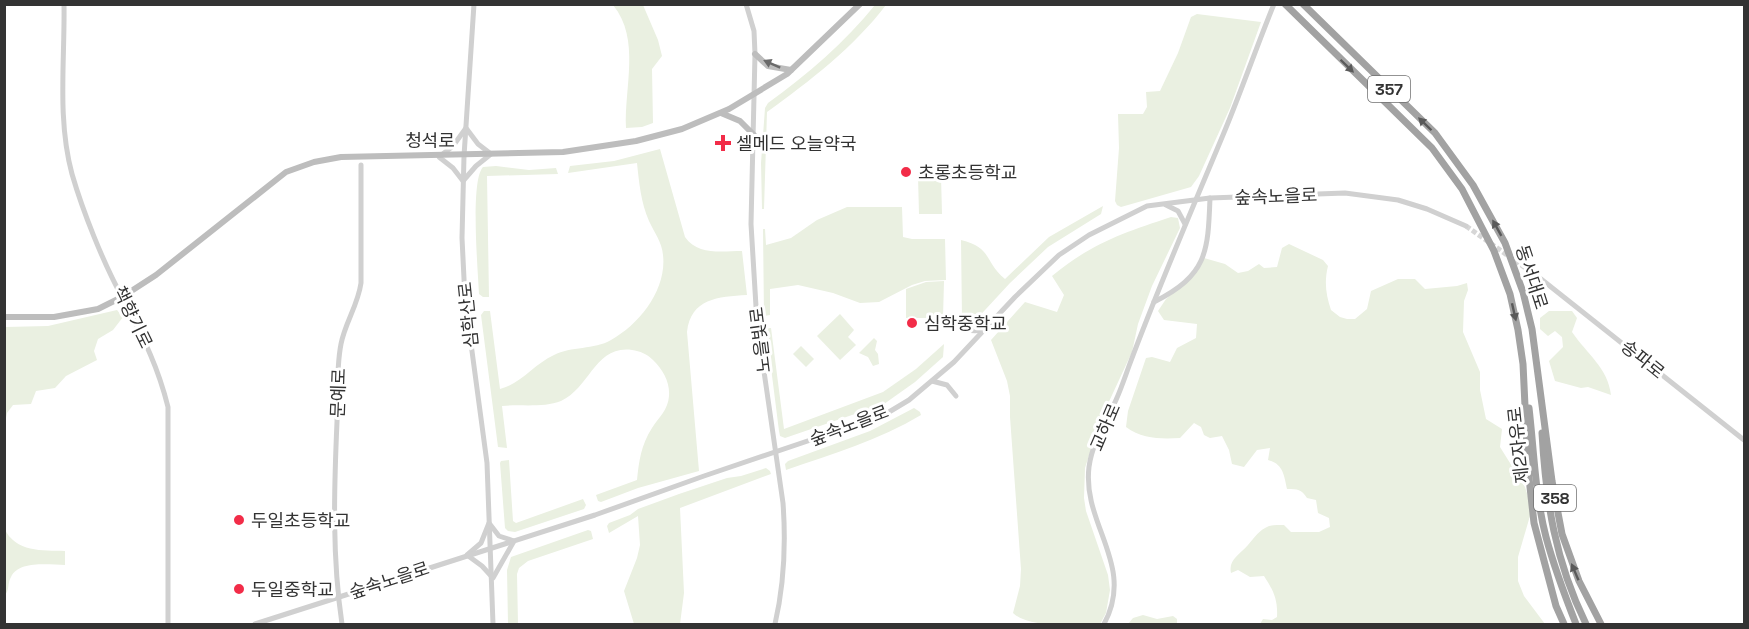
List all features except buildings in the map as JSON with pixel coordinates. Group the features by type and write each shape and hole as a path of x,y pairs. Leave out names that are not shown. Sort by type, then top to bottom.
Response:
{"highway":[{"name":"동서대로","path":"1286,4 1432,148 1455,180 1494,251 1510,294 1518,330 1523,364 1528,469 1534,522 1556,606 1564,624"},
{"name":"동서대로","path":"1304,4 1435,134 1464,173 1505,243 1523,292 1532,328 1552,481 1562,534 1579,582 1601,624"},
{"name":"제2자유로","path":"1523,364 1537,486 1546,536 1558,579 1576,624"},
{"name":"제2자유로","path":"1536,364 1545,485 1554,533 1566,576 1586,624"}],"main road":[{"name":"청석로","path":"4,317 54,317 98,309 122,297 156,274 286,172 297,168 341,157 399,155 439,157 563,152 626,143 682,129 720,113 791,70 860,4"},
{"path":"755,54 768,66 791,70"},
{"path":"720,113 740,121 754,135"}],"street":[{"name":"책향기로","path":"64,4 63,99 72,172 85,211 122,297 148,346 168,406 168,624"},
{"name":"심학산로","path":"474,4 464,156 462,238 465,299 487,463 493,624"},
{"name":"노을빛로","path":"746,4 754,31 755,54 751,224 757,323 774,454 783,503 784,560 775,624"},
{"name":"교하로","path":"1104,624 1111,612 1114,580 1109,549 1091,503 1089,467 1093,450 1117,398 1274,4"},
{"path":"466,128 478,144 491,154 463,181 453,168 439,157 453,146 466,128"},
{"name":"문예로","path":"342,624 333,518 340,357 346,327 360,290 361,165"},
{"name":"숲속노을로","path":"255,624 514,541 774,454 889,412 954,362 1047,266 1071,246 1110,223 1147,206 1210,198 1344,193 1398,200 1427,209 1466,226"},
{"path":"1154,302 1181,285 1200,265 1209,237 1210,198"},
{"path":"1165,204 1178,211 1185,224"},
{"name":"송파로","path":"1541,279 1744,440"},
{"path":"956,318 962,327 970,332 986,330"},
{"path":"932,381 946,385 956,396"},
{"path":"489,523 500,536 514,541 493,578 467,555 481,543 489,523"}],"green space":[{"path":"613,5 643,5 658,40 662,56 652,69 653,123 642,127 626,128 629,48 622,18"},
{"path":"875,5 886,5 831,63 767,112 764,209 762,209 761,163 765,108 768,103 838,45"},
{"path":"1197,14 1261,22 1230,108 1199,176 1191,187 1121,207 1115,201 1119,148 1118,114 1143,114 1147,107 1146,92 1160,91 1178,53 1191,17"},
{"path":"660,149 685,237 690,243 704,250 742,251 747,295 708,301 694,312 687,332 699,471 638,488 601,502 598,501 596,495 637,480 645,441 668,401 668,386 663,372 651,358 641,352 620,350 609,354 571,395 561,401 540,405 502,406 507,448 498,447 481,315 484,311 490,311 500,389 514,383 554,355 604,343 632,325 656,293 663,268 661,246 642,200 637,163 568,173 570,166 614,161"},
{"path":"496,166 529,170 556,168 558,174 487,176 489,297 483,297 479,294 477,266 477,190 483,167"},
{"path":"918,176 941,176 942,214 919,214"},
{"path":"1103,206 1101,214 1048,247 973,323 965,322 962,318 961,240 983,251 1005,279 1049,237"},
{"path":"847,207 902,207 903,237 945,239 946,280 925,281 879,302 860,303 833,293 798,285 770,289 770,315 764,316 763,229 765,229 766,245 791,238 817,220"},
{"path":"1171,217 1178,218 1180,228 1152,286 1138,324 1132,352 1100,421 1085,468 1086,511 1108,575 1110,590 1106,613 1100,624 1041,624 1020,618 1013,613 1020,586 1021,569 1010,396 1007,381 991,340 1025,302 1057,312 1064,295 1052,276 1081,255 1109,240"},
{"path":"1289,244 1323,260 1328,266 1326,288 1331,310 1347,319 1355,319 1367,309 1371,291 1398,279 1415,279 1425,289 1467,283 1463,332 1480,372 1480,390 1486,419 1502,429 1500,447 1525,487 1532,509 1518,557 1518,581 1524,596 1545,624 1260,624 1263,619 1272,620 1277,617 1277,605 1272,590 1264,576 1250,577 1238,570 1231,573 1231,564 1257,534 1269,526 1284,525 1291,532 1319,532 1330,527 1329,518 1318,513 1316,500 1307,498 1299,490 1287,489 1280,467 1268,460 1270,448 1257,450 1244,467 1232,464 1229,450 1222,436 1210,438 1204,435 1201,427 1194,423 1180,438 1145,436 1126,427 1128,411 1146,358 1152,357 1170,362 1177,348 1196,338 1197,324 1164,320 1158,311 1166,299 1183,284 1204,258 1225,264 1238,273 1248,271 1259,264 1264,268 1277,267 1282,248"},
{"path":"944,281 943,318 906,318 906,289 926,282"},
{"path":"117,310 123,317 113,330 98,339 94,351 97,360 66,376 55,388 36,391 31,404 13,405 7,413 5,423 5,327 48,326"},
{"path":"1549,311 1572,311 1577,318 1572,332 1606,377 1611,395 1588,387 1581,388 1555,381 1549,361 1563,347 1562,337 1555,331 1548,336 1540,329 1540,318"},
{"path":"840,314 854,330 848,337 856,345 840,360 817,336"},
{"path":"766,328 771,328 784,429 883,392 916,369 944,344 943,357 915,382 884,404 785,438 780,436 779,431"},
{"path":"874,338 877,341 875,350 879,364 873,366 868,357 859,353"},
{"path":"801,346 814,359 806,367 793,354"},
{"path":"914,408 921,415 889,432 786,470 785,464 788,461 870,431"},
{"path":"509,460 513,521 516,523 583,499 586,505 584,509 515,532 508,531 505,528 500,463"},
{"path":"766,468 771,474 680,508 684,593 680,624 634,624 624,591 640,545 638,516 609,533 607,526 609,523 630,515 638,509 679,494"},
{"path":"4,528 15,542 23,546 39,550 65,551 65,565 35,565 21,568 11,577 5,595"},
{"path":"588,530 591,531 593,539 528,561 519,568 517,574 518,624 508,624 507,570 511,557"},
{"path":"1143,615 1157,619 1173,616 1177,619 1177,624 1128,624 1133,618"}],"tunnel":[{"path":"1466,226 1541,279"}],"place":[{"name":"셀메드 오늘약국","path":"723,143"},
{"name":"초롱초등학교","path":"906,172"},
{"name":"심학중학교","path":"912,323"},
{"name":"두일초등학교","path":"239,520"},
{"name":"두일중학교","path":"239,589"}]}
